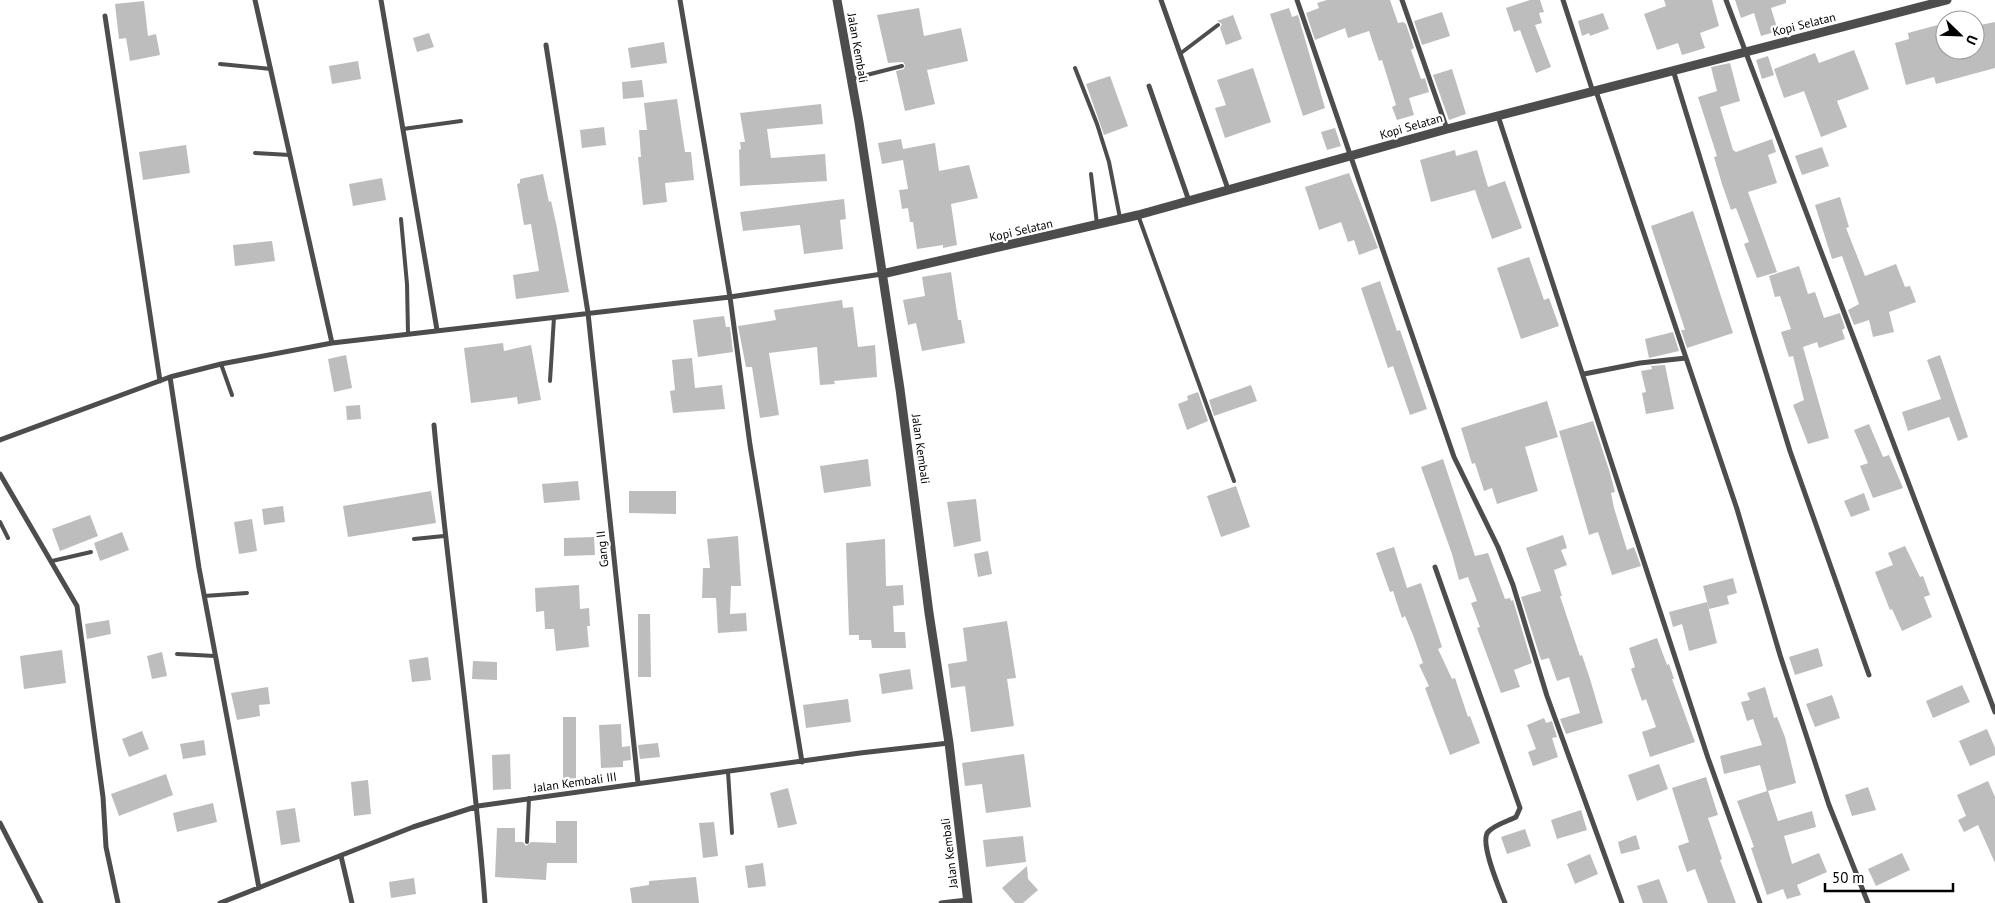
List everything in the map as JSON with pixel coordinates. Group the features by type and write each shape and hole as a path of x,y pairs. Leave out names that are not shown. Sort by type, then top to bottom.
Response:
{"street":[{"path":"255,0 332,343"},
{"path":"381,0 437,330"},
{"path":"680,0 730,297 750,445 802,762"},
{"name":"Jalan Kembali","path":"837,0 882,274 949,743 967,901"},
{"path":"1161,0 1228,189"},
{"path":"1297,0 1454,457 1498,547 1513,585 1547,696 1622,903"},
{"path":"1402,0 1447,129"},
{"path":"1563,0 1634,199 1737,509 1780,655 1829,805 1868,903"},
{"path":"1726,0 1995,712"},
{"name":"Kopi Selatan","path":"882,274 1138,215 1447,129 1946,0"},
{"path":"105,16 160,380"},
{"name":"Gang II","path":"546,45 588,313 638,784"},
{"path":"1673,70 1790,451 1869,675"},
{"path":"1149,86 1189,201"},
{"path":"1498,116 1584,374 1708,758 1760,903"},
{"path":"0,440 170,377 221,364 332,343 730,297 882,274"},
{"path":"1584,374 1640,363 1686,358"},
{"path":"170,377 204,596 258,888"},
{"path":"434,425 444,536 478,806 485,903"},
{"path":"0,474 77,606 103,797 106,847 118,903"},
{"path":"1436,567 1520,808 1516,817 1489,831 1485,838 1492,868 1505,903"},
{"name":"Jalan Kembali III","path":"220,903 413,827 478,806 860,753 949,743"},
{"path":"0,823 41,903"},
{"path":"342,856 352,903"},
{"path":"941,903 967,901"}],"lane":[{"path":"1181,53 1197,43 1218,25"},
{"path":"220,64 271,69"},
{"path":"851,78 902,66"},
{"path":"1075,68 1097,124 1109,162 1120,219"},
{"path":"403,129 461,121"},
{"path":"255,153 291,155"},
{"path":"1091,174 1097,224"},
{"path":"1138,215 1234,481"},
{"path":"401,219 407,284 408,333"},
{"path":"550,381 554,316"},
{"path":"221,364 232,395"},
{"path":"0,522 8,538"},
{"path":"414,540 444,536"},
{"path":"52,561 91,552"},
{"path":"204,596 247,593"},
{"path":"178,654 215,656"},
{"path":"728,772 732,833"},
{"path":"527,842 529,798"}],"building":[{"path":"1327,0 1390,0 1398,23 1403,22 1406,24 1414,48 1411,50 1421,79 1425,78 1429,92 1409,98 1414,115 1397,120 1392,107 1396,105 1382,60 1379,61 1369,31 1348,38 1345,28 1315,40 1306,13 1319,8 1317,3"},
{"path":"1530,0 1540,0 1544,12 1539,13 1542,23 1535,25 1551,67 1536,73 1520,30 1514,32 1506,8"},
{"path":"1664,0 1712,0 1719,26 1700,33 1705,48 1682,55 1678,43 1657,50 1644,14 1666,6"},
{"path":"1735,0 1786,0 1786,3 1771,8 1778,31 1761,36 1754,13 1741,18"},
{"path":"144,1 148,36 156,34 160,55 130,61 126,38 119,39 115,4"},
{"path":"919,8 924,36 961,28 968,61 927,70 935,104 905,111 896,71 904,69 905,65 903,62 888,63 877,15"},
{"path":"1289,8 1292,17 1298,15 1325,108 1303,116 1270,14"},
{"path":"1442,12 1450,36 1422,45 1414,21"},
{"path":"1603,13 1609,29 1590,36 1589,33 1582,36 1578,21"},
{"path":"1233,15 1242,39 1226,45 1220,28 1222,24 1217,21"},
{"path":"1995,22 1995,68 1936,84 1934,77 1906,85 1895,43 1909,39 1908,33 1935,26 1935,60 1985,60 1985,24"},
{"path":"429,33 434,47 417,52 413,38"},
{"path":"664,42 667,63 631,68 628,48"},
{"path":"1854,50 1869,89 1837,101 1847,127 1821,137 1804,91 1784,98 1774,69 1815,53 1819,63"},
{"path":"1768,56 1774,75 1762,79 1756,60"},
{"path":"358,61 361,79 332,84 329,66"},
{"path":"1730,63 1740,101 1720,107 1733,150 1736,152 1772,139 1776,152 1768,155 1777,183 1748,192 1777,272 1757,278 1744,244 1749,242 1736,208 1731,210 1722,184 1714,157 1717,156 1698,97 1717,91 1711,67"},
{"path":"1253,68 1271,122 1225,138 1215,108 1226,105 1217,80"},
{"path":"1452,69 1466,114 1449,120 1433,75"},
{"path":"1110,76 1128,126 1104,135 1086,84"},
{"path":"642,80 644,97 623,99 622,82"},
{"path":"677,99 685,152 691,152 694,180 665,183 667,202 643,205 638,157 641,157 639,130 647,130 644,103"},
{"path":"821,104 823,124 767,129 771,158 825,154 827,181 740,186 739,150 741,149 740,142 745,142 740,113"},
{"path":"604,127 606,145 582,148 580,130"},
{"path":"1335,128 1341,146 1327,150 1321,132"},
{"path":"901,139 903,149 935,143 939,171 969,165 978,198 951,204 957,245 943,248 943,245 917,249 913,222 910,222 908,208 902,209 899,190 908,189 903,160 882,164 878,143"},
{"path":"186,145 190,173 143,180 139,152"},
{"path":"1822,147 1829,166 1802,175 1795,156"},
{"path":"1455,150 1456,156 1477,150 1488,187 1505,181 1522,228 1492,239 1475,190 1431,202 1420,160"},
{"path":"1349,173 1378,248 1359,255 1354,240 1348,242 1341,222 1319,230 1305,187"},
{"path":"543,174 556,223 569,292 516,299 513,275 539,271 531,224 524,225 517,184 520,183 520,179"},
{"path":"382,178 386,200 353,206 349,184"},
{"path":"1840,197 1849,227 1846,228 1865,276 1896,264 1905,287 1910,286 1916,302 1889,312 1894,332 1873,337 1869,320 1854,325 1848,310 1859,304 1842,256 1832,259 1815,205"},
{"path":"844,199 846,219 840,220 843,249 804,254 800,225 743,231 740,212"},
{"path":"1693,211 1733,333 1687,348 1681,330 1685,330 1651,226"},
{"path":"272,241 275,261 235,266 233,245"},
{"path":"1529,257 1544,300 1549,298 1559,326 1521,339 1497,268"},
{"path":"1799,266 1808,294 1815,292 1824,318 1840,313 1845,328 1842,330 1845,339 1819,348 1817,342 1803,347 1829,438 1808,444 1793,405 1804,400 1793,356 1789,357 1781,332 1791,329 1780,296 1775,297 1769,276"},
{"path":"951,272 958,320 961,320 965,343 922,351 916,323 908,325 903,300 925,296 922,277"},
{"path":"1380,281 1397,331 1400,330 1427,409 1410,415 1393,366 1388,368 1361,288"},
{"path":"842,300 843,308 853,307 858,347 875,345 877,377 834,381 835,384 820,385 817,347 769,353 779,415 760,418 752,367 746,367 738,326 776,320 774,310"},
{"path":"724,316 726,327 730,327 733,352 698,357 693,320"},
{"path":"1673,332 1679,351 1649,358 1645,339"},
{"path":"503,343 504,351 531,345 541,400 518,404 517,397 471,403 464,348"},
{"path":"346,355 352,388 334,392 328,359"},
{"path":"1940,355 1968,437 1958,441 1949,417 1908,431 1902,412 1941,399 1927,360"},
{"path":"692,358 695,388 722,385 725,409 673,413 670,391 675,390 672,360"},
{"path":"1665,365 1674,409 1646,414 1642,393 1646,392 1641,371 1652,369 1651,366"},
{"path":"1251,385 1257,401 1214,416 1209,400"},
{"path":"1198,392 1208,421 1187,430 1178,404 1188,400 1187,396"},
{"path":"1547,401 1558,437 1525,447 1538,491 1497,504 1492,488 1484,491 1475,463 1472,464 1461,428"},
{"path":"360,405 361,419 347,420 346,406"},
{"path":"1593,421 1610,473 1615,492 1611,493 1614,508 1627,550 1634,547 1641,566 1612,575 1598,532 1589,535 1559,431"},
{"path":"1869,424 1883,457 1889,455 1903,488 1873,498 1860,466 1868,463 1854,430"},
{"path":"868,459 871,486 824,493 820,466"},
{"path":"1443,459 1475,556 1488,553 1505,599 1510,598 1511,601 1513,600 1532,663 1514,670 1520,687 1501,693 1477,628 1480,627 1471,603 1477,601 1468,577 1459,580 1452,554 1421,467"},
{"path":"578,481 580,500 544,503 542,484"},
{"path":"1236,486 1250,527 1221,537 1207,496"},
{"path":"431,491 436,523 348,537 343,506"},
{"path":"629,491 676,491 676,514 629,513"},
{"path":"1864,493 1870,510 1851,517 1844,501"},
{"path":"976,499 981,541 954,547 947,502"},
{"path":"283,506 285,522 264,525 262,509"},
{"path":"90,515 98,536 60,551 52,529"},
{"path":"252,519 257,551 239,554 234,522"},
{"path":"122,532 129,550 100,561 94,543"},
{"path":"1563,535 1567,548 1561,550 1567,565 1554,570 1562,596 1560,596 1580,656 1582,655 1603,723 1566,734 1560,719 1580,713 1569,677 1557,681 1549,658 1541,660 1521,597 1541,591 1526,548"},
{"path":"738,536 741,586 731,586 730,614 746,613 747,631 718,633 716,598 702,598 703,568 710,568 707,539"},
{"path":"594,537 595,555 564,556 564,538"},
{"path":"885,539 886,586 903,585 904,605 893,606 894,632 905,632 906,648 872,648 871,640 859,640 859,635 849,635 846,543"},
{"path":"1905,546 1920,577 1923,576 1930,595 1924,597 1932,617 1902,631 1892,609 1890,610 1875,572 1893,565 1888,553"},
{"path":"1394,547 1407,588 1421,583 1442,647 1438,649 1452,679 1455,678 1468,717 1470,716 1480,743 1450,755 1425,688 1429,686 1419,665 1423,663 1413,635 1405,616 1402,618 1393,591 1390,592 1376,553"},
{"path":"988,551 992,574 978,577 974,554"},
{"path":"1733,578 1737,593 1727,596 1729,604 1709,609 1703,586"},
{"path":"579,585 580,609 589,608 590,626 587,626 589,647 556,651 554,629 545,629 544,611 536,612 535,588"},
{"path":"1707,602 1717,643 1689,651 1682,624 1673,627 1669,612"},
{"path":"638,614 650,614 651,677 638,677"},
{"path":"109,620 111,634 87,639 85,624"},
{"path":"1007,621 1016,678 1007,679 1014,726 971,732 965,686 951,688 948,664 967,661 963,628"},
{"path":"1657,638 1667,665 1669,664 1674,679 1672,679 1695,742 1650,757 1642,732 1656,727 1646,699 1642,701 1631,669 1635,667 1629,648"},
{"path":"1818,648 1823,666 1795,675 1789,657"},
{"path":"62,650 66,683 24,689 20,656"},
{"path":"162,652 167,676 152,679 147,656"},
{"path":"428,657 431,680 412,682 409,660"},
{"path":"473,661 497,662 497,680 472,679"},
{"path":"910,669 913,689 882,694 879,674"},
{"path":"1962,685 1970,702 1933,718 1926,701"},
{"path":"268,687 270,704 259,705 260,716 237,720 231,693"},
{"path":"1765,687 1774,718 1777,717 1785,737 1796,783 1768,791 1778,821 1812,811 1816,827 1784,836 1792,864 1819,853 1827,872 1797,885 1801,895 1787,899 1783,889 1767,895 1751,848 1754,847 1737,801 1767,791 1760,765 1724,774 1720,756 1762,745 1753,719 1747,721 1741,702 1750,700 1747,693"},
{"path":"1832,695 1840,718 1815,727 1806,704"},
{"path":"848,699 851,722 806,728 803,705"},
{"path":"563,717 576,717 576,778 563,779"},
{"path":"1544,718 1546,723 1552,721 1557,737 1552,738 1558,757 1533,766 1528,752 1536,749 1527,725"},
{"path":"621,724 622,747 630,746 631,760 623,761 623,767 601,768 599,725"},
{"path":"1987,729 1995,748 1995,755 1970,766 1959,741"},
{"path":"142,731 149,749 129,757 122,739"},
{"path":"204,740 206,755 183,759 180,744"},
{"path":"658,743 660,757 640,759 638,745"},
{"path":"510,754 511,789 493,790 492,755"},
{"path":"1024,754 1031,807 986,813 982,784 965,786 962,763"},
{"path":"1659,764 1668,789 1637,801 1628,775"},
{"path":"166,774 173,795 119,816 111,794"},
{"path":"1706,777 1718,815 1708,818 1722,859 1720,860 1736,903 1708,903 1695,869 1687,872 1678,846 1689,842 1672,788"},
{"path":"368,780 371,814 354,816 351,782"},
{"path":"1988,781 1995,797 1995,863 1978,825 1964,832 1958,820 1966,816 1957,795"},
{"path":"1868,787 1876,810 1852,816 1845,795"},
{"path":"788,788 797,824 778,828 770,793"},
{"path":"213,803 217,822 177,832 173,813"},
{"path":"295,808 300,842 281,845 276,811"},
{"path":"1581,810 1587,830 1557,839 1551,820"},
{"path":"556,821 577,821 577,863 547,863 546,880 495,877 497,828 515,828 515,842 523,842 526,846 531,842 556,843"},
{"path":"714,822 718,856 703,858 699,823"},
{"path":"1525,829 1531,846 1507,854 1501,837"},
{"path":"1636,835 1640,849 1621,854 1618,842"},
{"path":"1023,836 1026,862 986,867 983,840"},
{"path":"1902,853 1910,870 1876,886 1868,869"},
{"path":"1590,854 1598,874 1575,884 1567,864"},
{"path":"763,863 766,886 748,888 745,866"},
{"path":"1027,866 1028,879 1038,890 1023,903 1015,903 1002,888"},
{"path":"696,877 699,903 632,903 630,888 649,885 649,881"},
{"path":"414,878 416,894 391,898 389,882"},
{"path":"1659,879 1668,903 1643,903 1637,886"}]}
